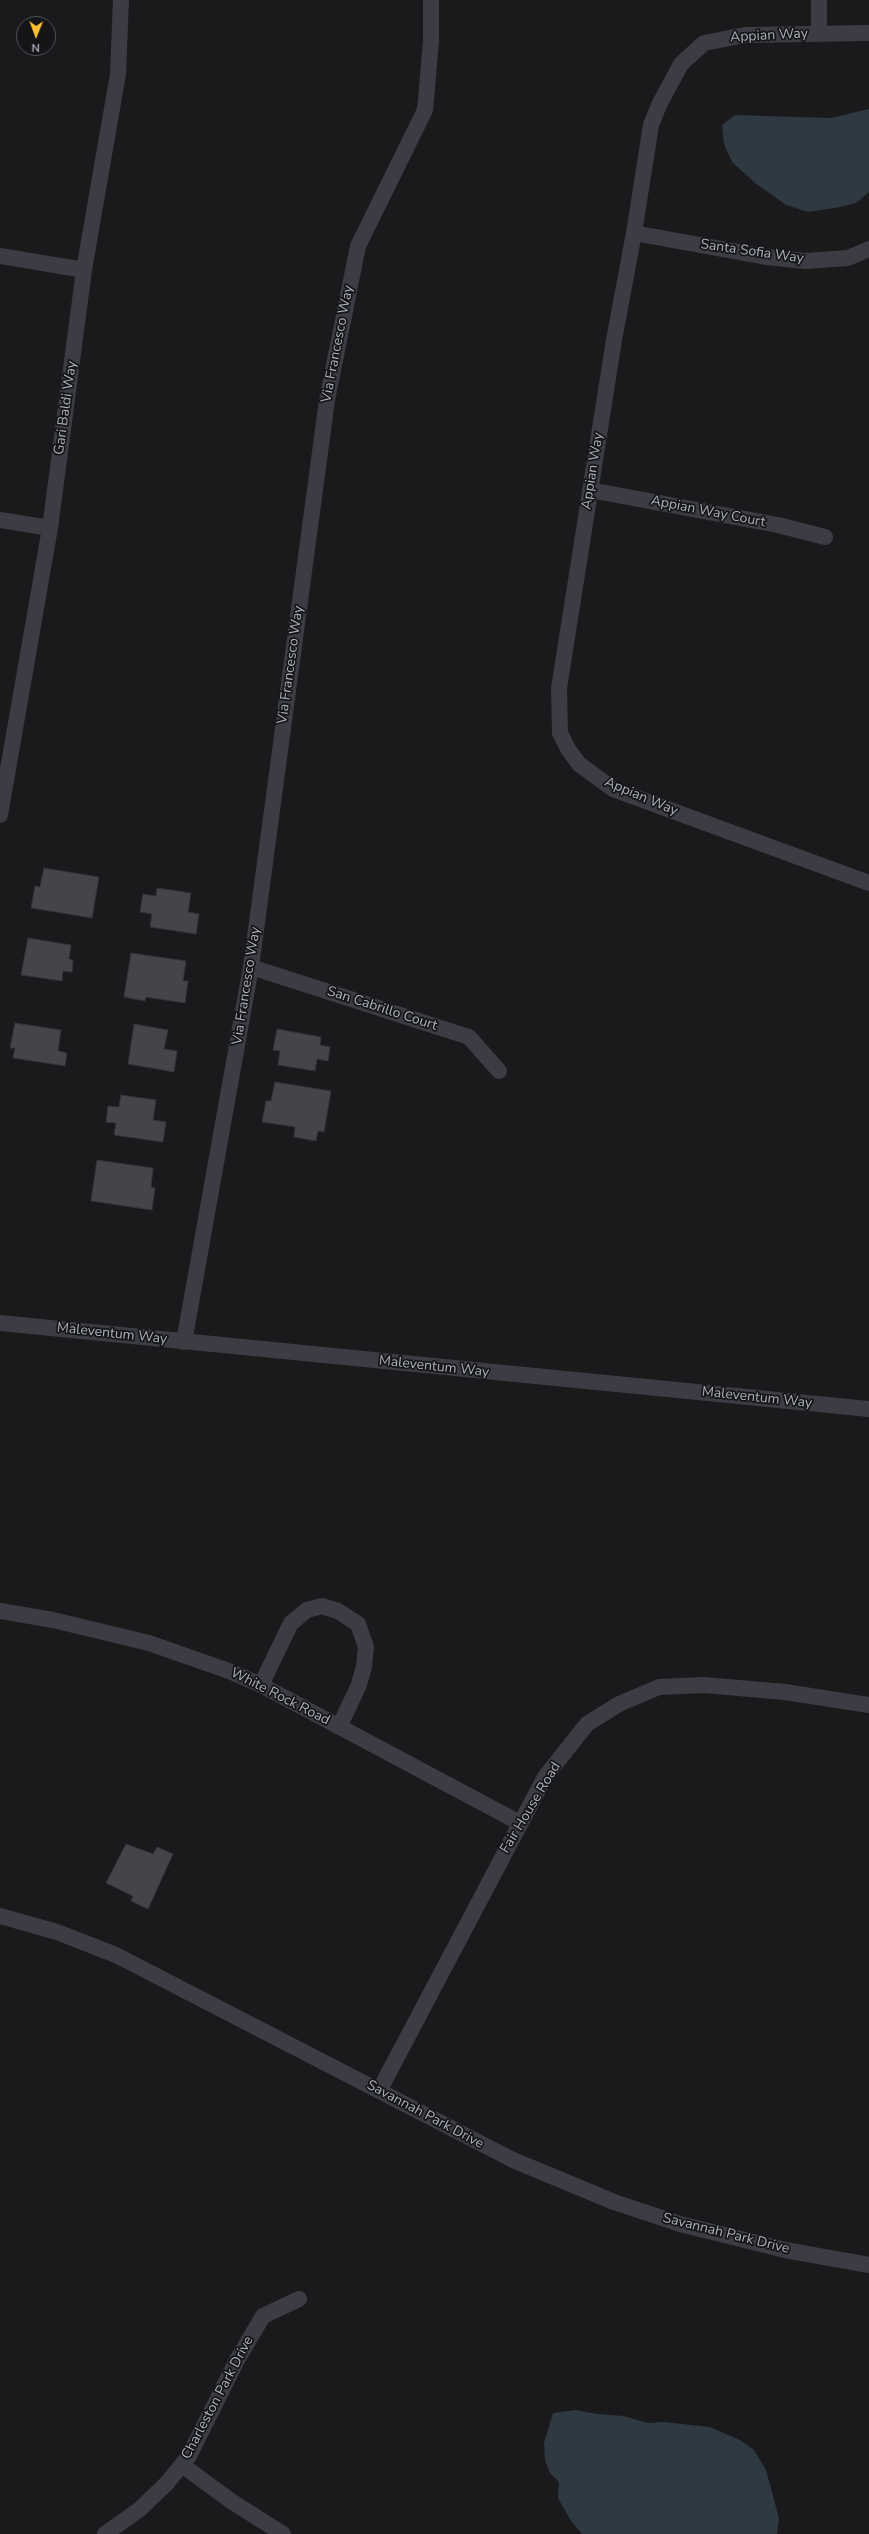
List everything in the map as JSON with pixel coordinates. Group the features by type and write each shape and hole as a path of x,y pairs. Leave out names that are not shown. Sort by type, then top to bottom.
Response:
{"street":[{"name":"Gari Baldi Way","path":"0,814 2,790 50,528 84,270 118,74 121,0"},
{"name":"Via Francesco Way","path":"184,1342 251,967 326,400 358,246 425,110 431,41 431,0"},
{"path":"819,0 819,34"},
{"name":"Appian Way","path":"869,33 745,35 704,43 682,64 670,82 651,125 634,233 614,340 559,688 560,734 568,749 579,764 613,789 869,883"},
{"name":"Santa Sofia Way","path":"634,233 766,257 805,261 848,258 869,249"},
{"path":"0,256 84,270"},
{"name":"Appian Way Court","path":"590,490 778,526 825,537"},
{"path":"0,520 50,528"},
{"name":"San Cabrillo Court","path":"251,967 469,1037 499,1071"},
{"name":"Maleventum Way","path":"0,1322 184,1342 869,1409"},
{"path":"261,1684 291,1623 307,1610 322,1606 338,1611 358,1624 366,1647 364,1667 358,1687 339,1726"},
{"name":"White Rock Road","path":"0,1611 53,1620 149,1643 261,1684 520,1823"},
{"name":"Fair House Road","path":"378,2091 520,1823 546,1778 587,1724 619,1704 659,1687 711,1685 785,1692 869,1705"},
{"name":"Savannah Park Drive","path":"0,1916 56,1932 116,1955 513,2160 614,2202 695,2228 785,2250 869,2265"},
{"name":"Charleston Park Drive","path":"105,2534 140,2509 167,2483 189,2456 237,2360 262,2316 299,2299"},
{"path":"182,2465 231,2501 283,2534"}],"shaded area":[{"path":"869,109 869,192 856,203 808,212 786,205 755,183 732,162 724,144 722,125 735,115 831,118"},
{"path":"576,2410 597,2414 623,2416 648,2423 663,2422 710,2427 740,2440 754,2450 766,2470 779,2518 777,2534 582,2534 571,2521 558,2498 559,2482 550,2473 545,2460 544,2443 553,2413"}],"building":[{"path":"44,868 99,877 92,918 31,908 35,886 40,887"},
{"path":"157,888 191,893 188,912 199,914 196,934 150,927 152,914 140,912 143,894 156,896"},
{"path":"28,938 71,945 69,959 73,960 72,972 63,971 62,981 21,975"},
{"path":"131,953 186,961 183,981 188,981 185,1003 146,997 145,1001 124,997"},
{"path":"15,1023 61,1030 58,1051 67,1053 65,1066 13,1058 15,1048 10,1048"},
{"path":"134,1024 168,1030 164,1049 177,1051 174,1072 128,1064"},
{"path":"277,1029 321,1037 320,1045 330,1047 328,1061 317,1059 315,1071 278,1065 280,1051 273,1050"},
{"path":"275,1082 331,1091 324,1132 318,1131 316,1141 294,1137 295,1127 262,1122 266,1101 271,1101"},
{"path":"121,1095 156,1100 153,1120 166,1122 163,1142 114,1135 116,1123 106,1122 108,1106 119,1107"},
{"path":"97,1160 153,1168 151,1187 155,1188 152,1210 91,1201"},
{"path":"126,1844 153,1854 157,1847 173,1854 148,1909 131,1901 133,1896 106,1883"}]}
